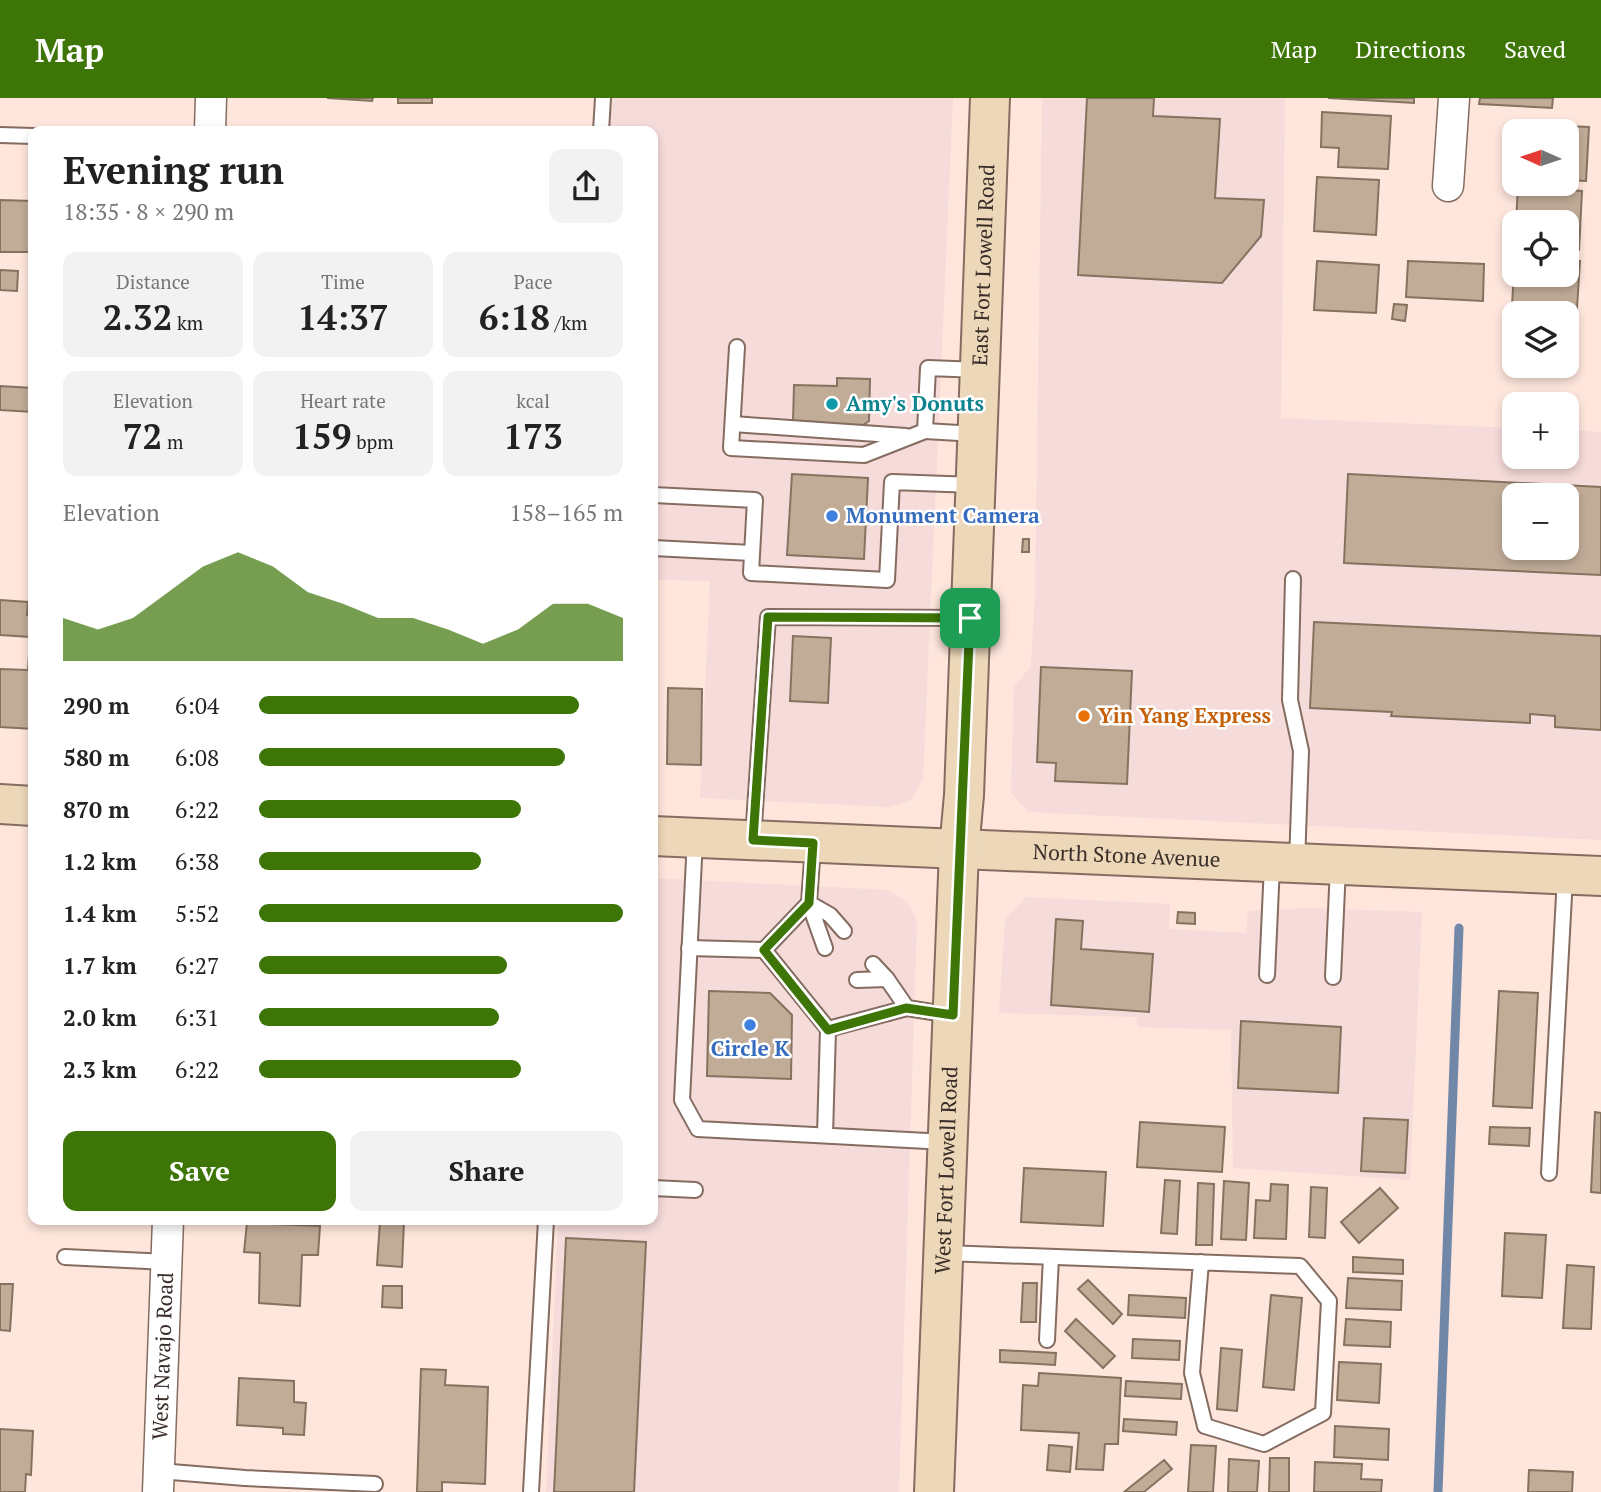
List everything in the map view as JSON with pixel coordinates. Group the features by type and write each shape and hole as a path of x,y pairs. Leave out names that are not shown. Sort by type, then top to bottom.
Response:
{"main road":[{"name":"East Fort Lowell Road","path":"959,850 964,795 990,98"},
{"path":"0,804 28,806"},
{"name":"North Stone Avenue","path":"658,836 1583,876"},
{"name":"West Fort Lowell Road","path":"934,1492 959,850"}],"street":[{"path":"210,126 211,98"},
{"path":"1448,187 1454,98"},
{"name":"West Navajo Road","path":"158,1482 168,1225"}],"lane":[{"path":"601,126 603,98"},
{"path":"0,135 28,136"},
{"path":"737,347 732,448 864,456 918,434"},
{"path":"918,434 928,368 980,370"},
{"path":"733,425 918,434 977,434"},
{"path":"658,495 755,500 751,573 887,580 892,482 975,485"},
{"path":"658,548 752,553"},
{"path":"1267,975 1301,751 1290,700 1293,579"},
{"path":"753,840 768,617 970,618"},
{"path":"695,838 682,1100 698,1129 948,1142"},
{"path":"813,843 809,903 825,948"},
{"path":"1333,978 1338,866"},
{"path":"1549,1173 1583,876"},
{"path":"689,948 764,950 809,903"},
{"path":"809,903 830,915 844,931"},
{"path":"764,950 828,1030 825,1135"},
{"path":"873,964 887,979 906,1008"},
{"path":"856,980 887,979"},
{"path":"828,1030 906,1008 953,1015"},
{"path":"658,1188 695,1190"},
{"path":"531,1492 546,1225"},
{"path":"943,1253 1201,1262 1300,1266 1329,1301 1323,1413 1264,1444 1205,1426 1192,1373 1201,1262"},
{"path":"65,1257 167,1262"},
{"path":"1047,1340 1051,1257"},
{"path":"158,1482 245,1478 374,1484"}],"shaded area":[{"path":"608,98 953,98 923,779 911,800 889,807 700,798 710,581 658,580 658,126 607,126"},
{"path":"1042,98 1285,98 1281,418 1502,427 1502,469 1579,469 1579,431 1601,432 1601,840 1028,812 1011,793 1014,687 1031,666 1035,594"},
{"path":"658,878 887,890 908,902 917,921 899,1492 546,1492 558,1225 658,1225"},
{"path":"1026,897 1170,904 1169,929 1246,933 1248,911 1307,908 1422,912 1410,1180 1233,1168 1231,1030 1138,1027 1136,1017 999,1013 1005,919"}],"building":[{"path":"327,98 373,98 372,101"},
{"path":"398,98 432,98 432,103 398,103"},
{"path":"1087,98 1154,98 1153,116 1220,119 1215,198 1264,200 1261,236 1222,283 1078,275"},
{"path":"1328,98 1414,98 1414,103"},
{"path":"1480,98 1553,98 1552,108 1479,104"},
{"path":"1322,112 1391,116 1388,169 1338,167 1339,148 1321,147"},
{"path":"1579,127 1589,127 1586,181 1579,181"},
{"path":"1317,177 1379,180 1376,235 1314,231"},
{"path":"1579,191 1582,191 1579,250 1579,210 1517,210 1517,196 1579,196"},
{"path":"0,200 28,201 28,252 0,252"},
{"path":"1317,261 1379,265 1376,313 1314,310"},
{"path":"1408,261 1484,264 1483,301 1406,297"},
{"path":"0,270 18,271 17,291 0,290"},
{"path":"1513,287 1578,287 1577,301 1512,301"},
{"path":"1394,304 1407,305 1405,321 1392,319"},
{"name":"Amy's Donuts","path":"837,378 870,379 869,421 856,430 840,430 840,424 793,423 794,385 837,386"},
{"path":"0,386 28,388 28,412 0,410"},
{"path":"792,474 868,478 864,559 787,555"},
{"path":"1348,474 1523,483 1502,483 1502,560 1579,560 1579,486 1601,487 1601,575 1344,563"},
{"path":"1023,539 1029,539 1029,552 1022,552"},
{"path":"0,600 28,602 28,637 0,635"},
{"path":"1314,622 1601,636 1601,730 1555,727 1555,716 1530,714 1530,723 1391,716 1392,712 1310,708"},
{"path":"793,636 831,638 828,703 790,701"},
{"name":"Yin Yang Express","path":"1041,667 1132,671 1127,784 1055,781 1056,763 1037,762"},
{"path":"0,669 28,670 28,729 0,727"},
{"path":"668,688 702,689 701,765 667,764"},
{"path":"1178,912 1195,913 1195,924 1177,923"},
{"path":"1056,919 1083,921 1081,949 1153,954 1149,1012 1051,1005"},
{"name":"Circle K","path":"709,991 770,993 792,1015 791,1079 707,1076"},
{"path":"1499,991 1538,993 1532,1108 1493,1106"},
{"path":"1241,1021 1341,1027 1338,1093 1238,1088"},
{"path":"1595,1112 1601,1113 1601,1193 1591,1192"},
{"path":"1364,1118 1408,1120 1405,1173 1361,1171"},
{"path":"1140,1122 1225,1127 1222,1172 1137,1167"},
{"path":"1490,1127 1530,1128 1529,1146 1489,1144"},
{"path":"1024,1168 1106,1172 1103,1226 1021,1222"},
{"path":"1165,1180 1180,1181 1177,1234 1161,1233"},
{"path":"1224,1181 1249,1183 1246,1240 1221,1239"},
{"path":"1198,1183 1214,1184 1212,1245 1196,1245"},
{"path":"1271,1184 1288,1185 1286,1239 1254,1238 1256,1200 1270,1201"},
{"path":"1311,1187 1327,1188 1325,1238 1309,1237"},
{"path":"1380,1188 1398,1208 1359,1243 1341,1222"},
{"path":"247,1225 320,1226 318,1255 302,1255 300,1306 259,1303 260,1253 244,1252"},
{"path":"380,1225 404,1225 402,1267 377,1265"},
{"path":"1505,1233 1546,1235 1542,1298 1502,1296"},
{"path":"566,1238 646,1242 634,1492 554,1492"},
{"path":"1353,1257 1403,1260 1403,1274 1353,1272"},
{"path":"1567,1265 1594,1267 1591,1329 1563,1328"},
{"path":"1348,1278 1402,1281 1401,1310 1346,1308"},
{"path":"1088,1280 1122,1314 1113,1324 1078,1289"},
{"path":"1023,1283 1037,1283 1036,1322 1021,1322"},
{"path":"0,1284 13,1284 10,1331 0,1330"},
{"path":"383,1286 402,1286 402,1308 382,1307"},
{"path":"1129,1295 1186,1298 1185,1318 1128,1315"},
{"path":"1271,1295 1302,1298 1294,1390 1263,1387"},
{"path":"1076,1319 1115,1356 1103,1368 1065,1331"},
{"path":"1346,1319 1391,1322 1390,1347 1344,1345"},
{"path":"1133,1339 1180,1341 1179,1360 1132,1358"},
{"path":"1221,1348 1242,1350 1237,1411 1217,1409"},
{"path":"1000,1350 1056,1353 1055,1365 1000,1362"},
{"path":"1339,1362 1381,1364 1379,1403 1337,1400"},
{"path":"421,1369 446,1370 445,1385 488,1387 485,1484 442,1482 442,1492 417,1492"},
{"path":"1039,1373 1121,1378 1118,1444 1105,1444 1103,1470 1076,1469 1079,1433 1021,1430 1023,1385 1038,1386"},
{"path":"239,1378 294,1381 294,1402 306,1403 304,1435 283,1434 283,1428 237,1425"},
{"path":"1126,1381 1182,1384 1181,1399 1125,1396"},
{"path":"1124,1419 1177,1422 1176,1435 1123,1431"},
{"path":"1335,1426 1389,1429 1388,1460 1334,1457"},
{"path":"0,1429 33,1431 31,1475 26,1474 25,1492 0,1492"},
{"path":"1049,1445 1072,1447 1070,1472 1047,1470"},
{"path":"1191,1445 1216,1446 1213,1492 1188,1492"},
{"path":"1270,1458 1289,1458 1289,1492 1269,1492"},
{"path":"1229,1459 1259,1461 1257,1492 1228,1492"},
{"path":"1164,1460 1172,1469 1144,1492 1124,1492"},
{"path":"1315,1462 1362,1464 1361,1479 1382,1480 1381,1492 1314,1492"},
{"path":"1529,1470 1573,1472 1572,1492 1528,1492"}],"waterway":[{"path":"1438,1492 1459,928"}],"place":[{"name":"Amy's Donuts","path":"832,404"},
{"name":"Monument Camera","path":"832,516"},
{"name":"Yin Yang Express","path":"1084,716"},
{"name":"Circle K","path":"750,1025"}],"route":[{"path":"768,617 970,618 953,1015 906,1008 828,1030 764,950 809,903 813,843 753,840 768,617"}]}
